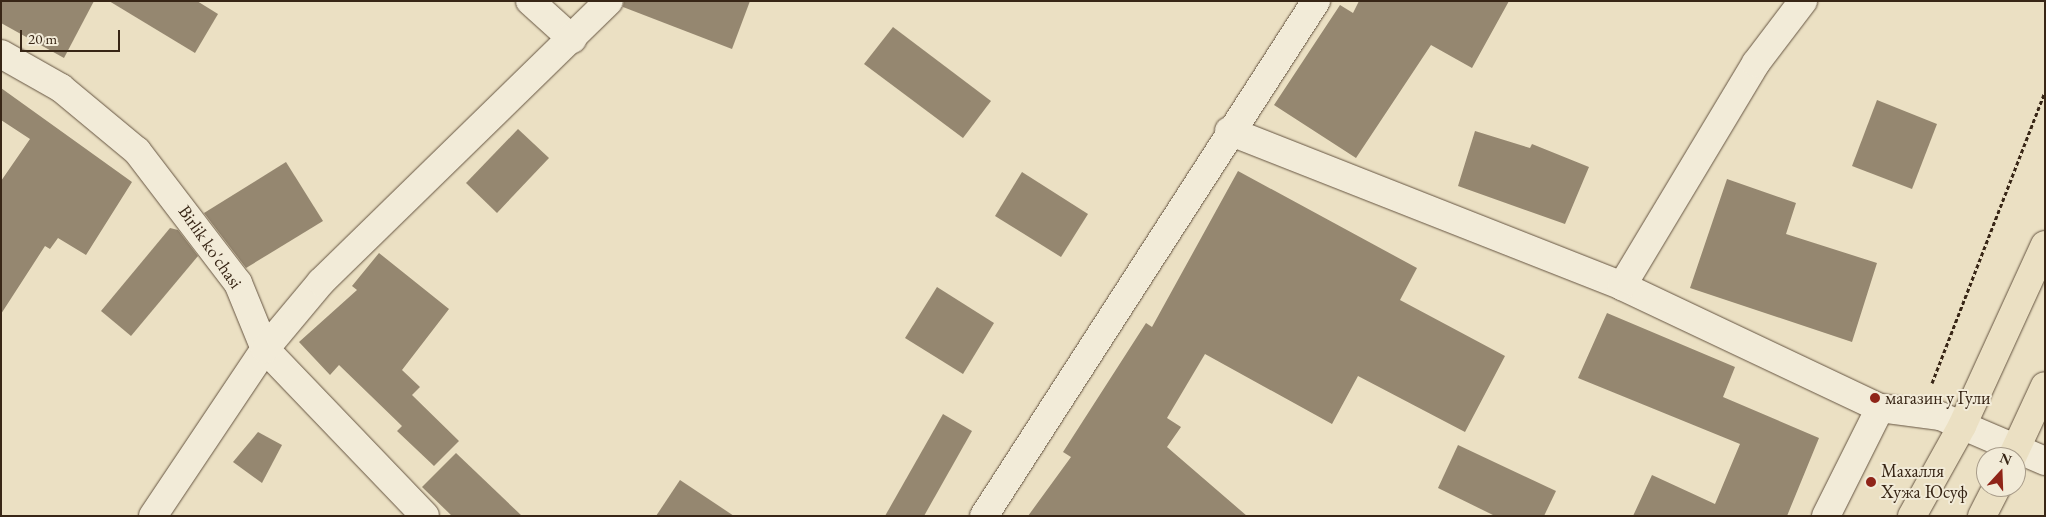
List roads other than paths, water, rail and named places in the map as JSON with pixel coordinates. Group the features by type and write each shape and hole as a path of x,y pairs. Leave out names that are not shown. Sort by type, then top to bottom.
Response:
{"main road":[{"path":"1912,516 1962,426 2045,245"},
{"path":"2017,447 2045,386"},
{"path":"1982,516 1992,497"}],"street":[{"path":"530,1 572,39"},
{"path":"152,516 265,349 321,282 610,1"},
{"path":"984,516 1229,131 1316,1"},
{"path":"1622,286 1756,63 1802,1"},
{"name":"Birlik ko'chasi","path":"1,54 61,88 137,152 238,283 265,349 425,516"},
{"path":"1229,131 1622,286 1880,408 1940,416 2001,447"},
{"path":"1826,516 1880,408"},
{"path":"2026,457 2045,461"}],"place":[{"name":"магазин у Гули","path":"1875,398"},
{"name":"Махалля Хужа Юсуф","path":"1871,482"}]}
